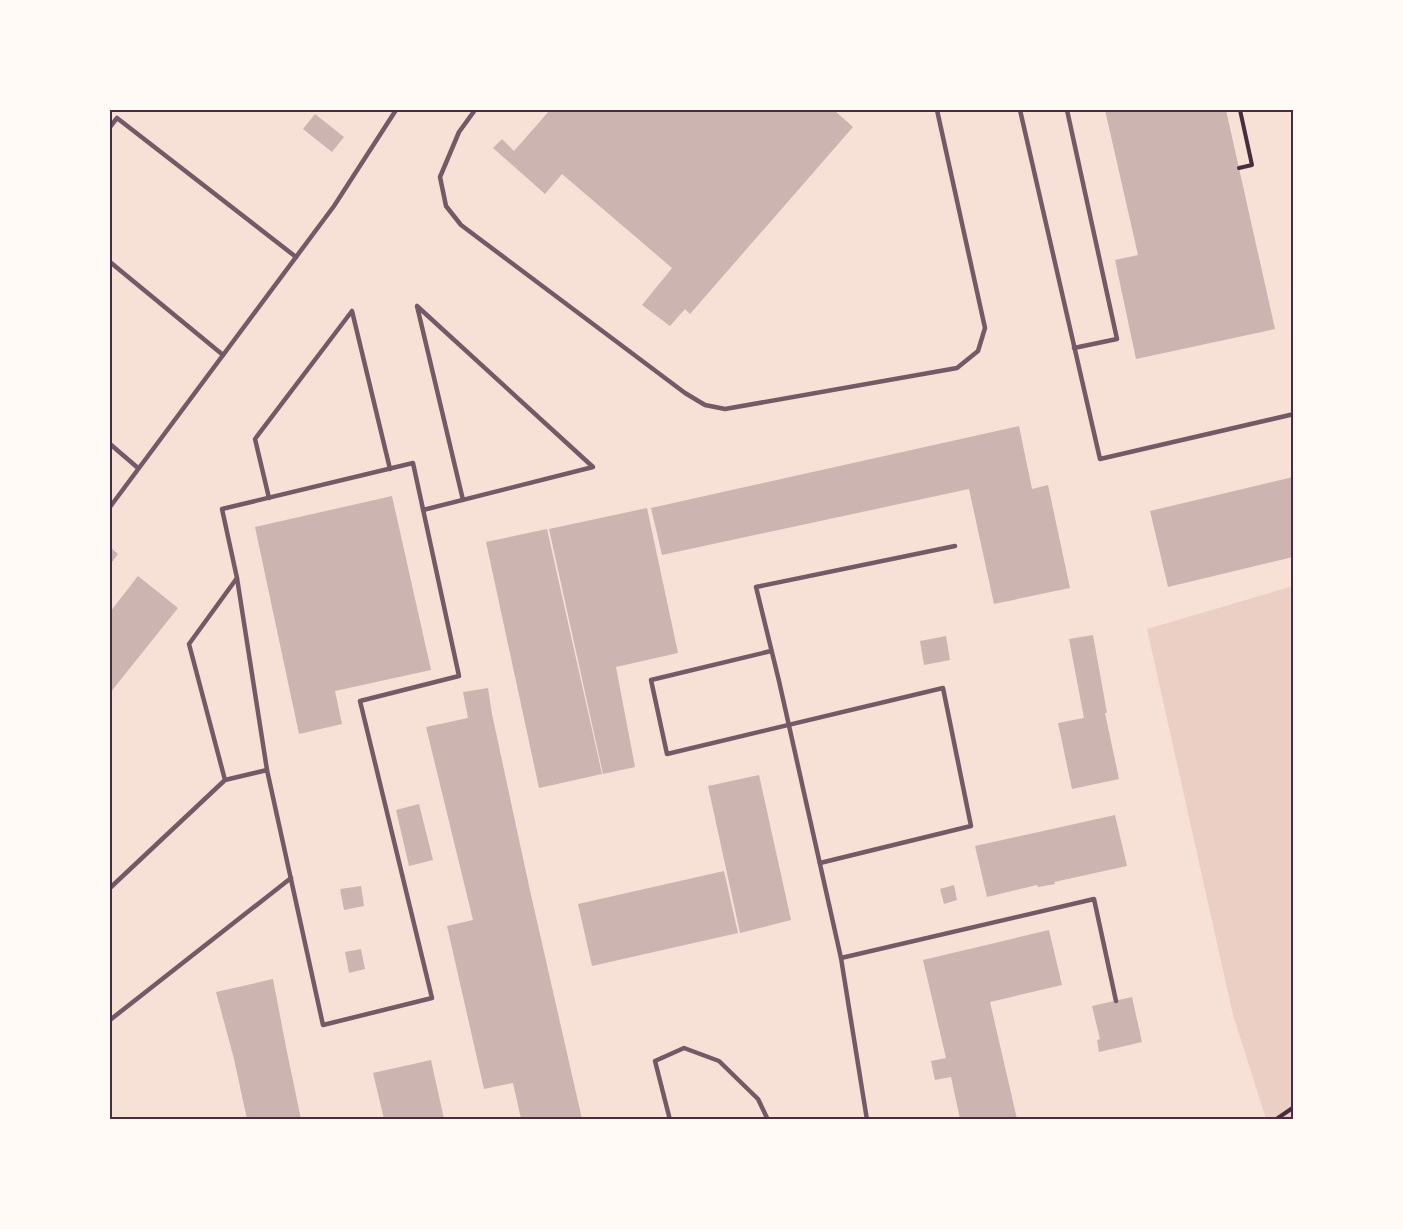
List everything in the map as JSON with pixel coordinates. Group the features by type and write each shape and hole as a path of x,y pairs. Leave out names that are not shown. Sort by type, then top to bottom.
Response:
{"lane":[{"path":"110,507 334,206 396,110"},
{"path":"475,110 459,132 440,177 446,206 461,225 685,393 705,405 725,409 957,368 978,351 985,328 937,110"},
{"path":"1020,110 1100,459 1293,414"},
{"path":"1067,110 1117,339 1074,348"},
{"path":"110,127 117,118 296,257"},
{"path":"110,262 223,355"},
{"path":"423,510 463,500 593,467 417,306 463,500"},
{"path":"269,498 255,439 352,311 390,469"},
{"path":"110,444 138,468"},
{"path":"413,463 459,676 360,701 432,999 324,1025 267,770 237,578 222,509 269,498 413,463"},
{"path":"867,1119 841,958 756,587 955,546"},
{"path":"225,780 189,644 237,578"},
{"path":"771,651 651,680 667,754 943,688 971,826 820,863"},
{"path":"110,888 225,780 267,770"},
{"path":"110,1020 291,878"},
{"path":"841,958 1094,899 1116,1001"},
{"path":"670,1119 655,1061 684,1048 719,1062 758,1099 768,1119"}],"path":[{"path":"1239,168 1252,165 1240,110"},
{"path":"1275,1119 1293,1107"}],"shaded area":[{"path":"1293,586 1293,1119 1266,1119 1233,1015 1147,629"}],"building":[{"path":"550,110 834,110 853,127 690,314 685,309 670,326 642,305 672,268 562,174 545,194 493,148 502,139 514,151"},
{"path":"1105,110 1226,110 1275,329 1136,359 1115,260 1138,255"},
{"path":"315,114 344,137 332,152 303,129"},
{"path":"1019,426 1032,489 1048,485 1070,588 994,604 969,489 662,555 651,508"},
{"path":"1293,477 1293,557 1168,587 1150,511"},
{"path":"392,496 431,670 335,691 342,724 299,734 255,527"},
{"path":"647,508 678,653 616,667 635,767 603,774 549,529"},
{"path":"547,529 602,774 539,788 486,542"},
{"path":"110,547 118,554 110,565"},
{"path":"138,576 178,608 110,693 110,612"},
{"path":"1093,635 1107,713 1105,713 1119,779 1072,789 1058,723 1084,718 1069,639"},
{"path":"946,636 950,660 924,665 920,641"},
{"path":"488,688 529,886 582,1119 521,1119 513,1083 484,1089 447,926 473,920 426,727 468,718 463,692"},
{"path":"759,775 791,920 740,933 708,786"},
{"path":"419,804 433,860 409,866 396,810"},
{"path":"1115,815 1127,866 1054,882 1055,884 1038,887 1037,885 987,897 975,846"},
{"path":"724,871 738,933 592,966 578,904"},
{"path":"954,885 957,900 944,904 940,889"},
{"path":"361,886 364,906 344,910 340,889"},
{"path":"1049,930 1062,985 990,1002 1017,1119 960,1119 951,1077 935,1080 934,1076 931,1061 946,1058 923,960"},
{"path":"361,949 365,969 349,973 345,952"},
{"path":"273,979 301,1119 247,1119 216,992"},
{"path":"1132,997 1142,1042 1099,1052 1097,1040 1100,1039 1092,1006"},
{"path":"431,1060 444,1119 384,1119 373,1073"}]}
